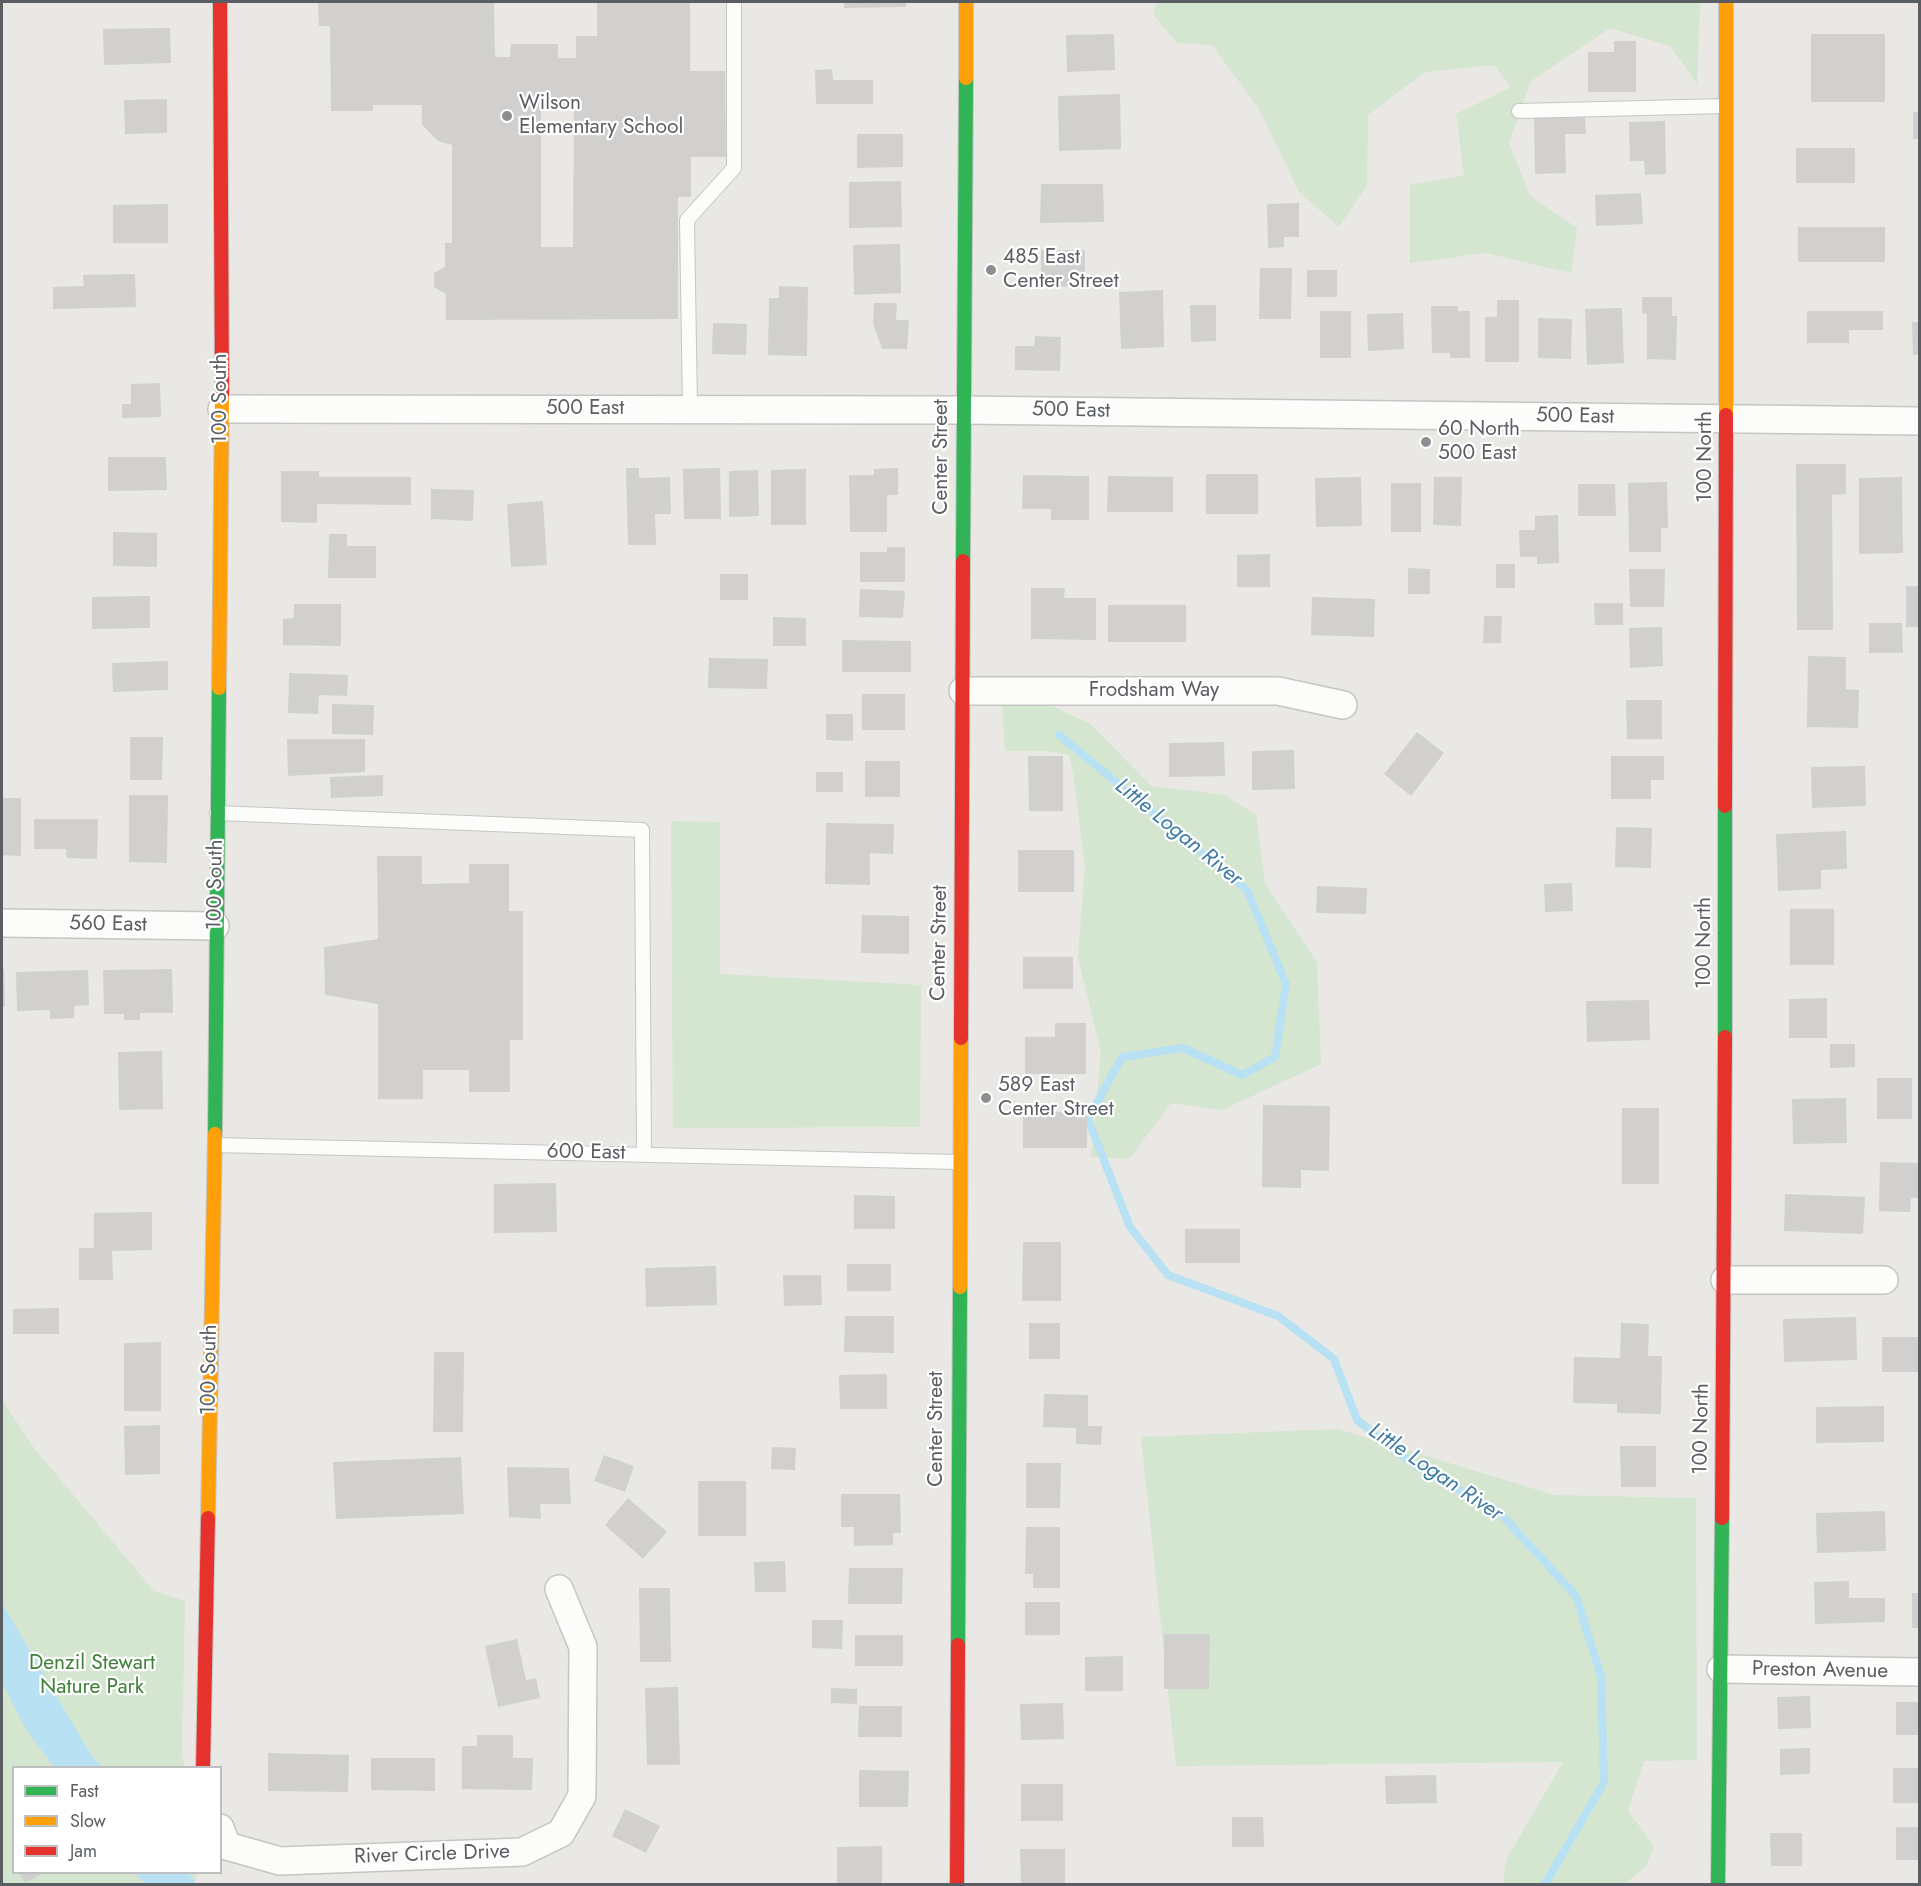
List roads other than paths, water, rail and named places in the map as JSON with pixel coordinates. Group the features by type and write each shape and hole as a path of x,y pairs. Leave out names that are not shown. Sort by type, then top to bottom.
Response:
{"street":[{"name":"100 South","path":"203,1766 215,1144 215,926 222,409 220,2"},
{"name":"Center Street","path":"957,1884 958,1162 966,2"},
{"name":"100 North","path":"1718,1884 1725,1280 1726,2"},
{"name":"500 East","path":"222,409 962,410 1920,421"},
{"name":"Frodsham Way","path":"963,690 1278,691 1343,705"},
{"name":"560 East","path":"2,923 215,926"},
{"path":"1725,1280 1884,1280"},
{"name":"River Circle Drive","path":"224,1837 280,1861 522,1852 561,1833 582,1796 583,1647 559,1589"},
{"name":"Preston Avenue","path":"1721,1670 1920,1672"}],"lane":[{"path":"690,410 687,220 734,168 734,2"},
{"path":"1519,111 1726,106"},
{"path":"217,813 642,830 644,1155"},
{"name":"600 East","path":"215,1144 958,1162"}],"water":[{"path":"2,1603 91,1755 102,1766 53,1766 24,1726 2,1682"},
{"path":"136,1874 189,1874 197,1884 146,1884"}],"waterway":[{"name":"Little Logan River","path":"1059,735 1247,890 1286,984 1275,1057 1242,1075 1183,1048 1122,1057 1088,1119 1130,1227 1168,1275 1278,1316 1334,1359 1357,1420 1416,1466 1498,1511 1576,1596 1601,1676 1604,1782 1545,1884"}],"place":[{"name":"Wilson Elementary School","path":"507,116"},
{"name":"485 East Center Street","path":"991,270"},
{"name":"60 North 500 East","path":"1426,442"},
{"name":"589 East Center Street","path":"986,1098"}],"park label":[{"name":"Denzil Stewart Nature Park","path":"92,1676"}]}
